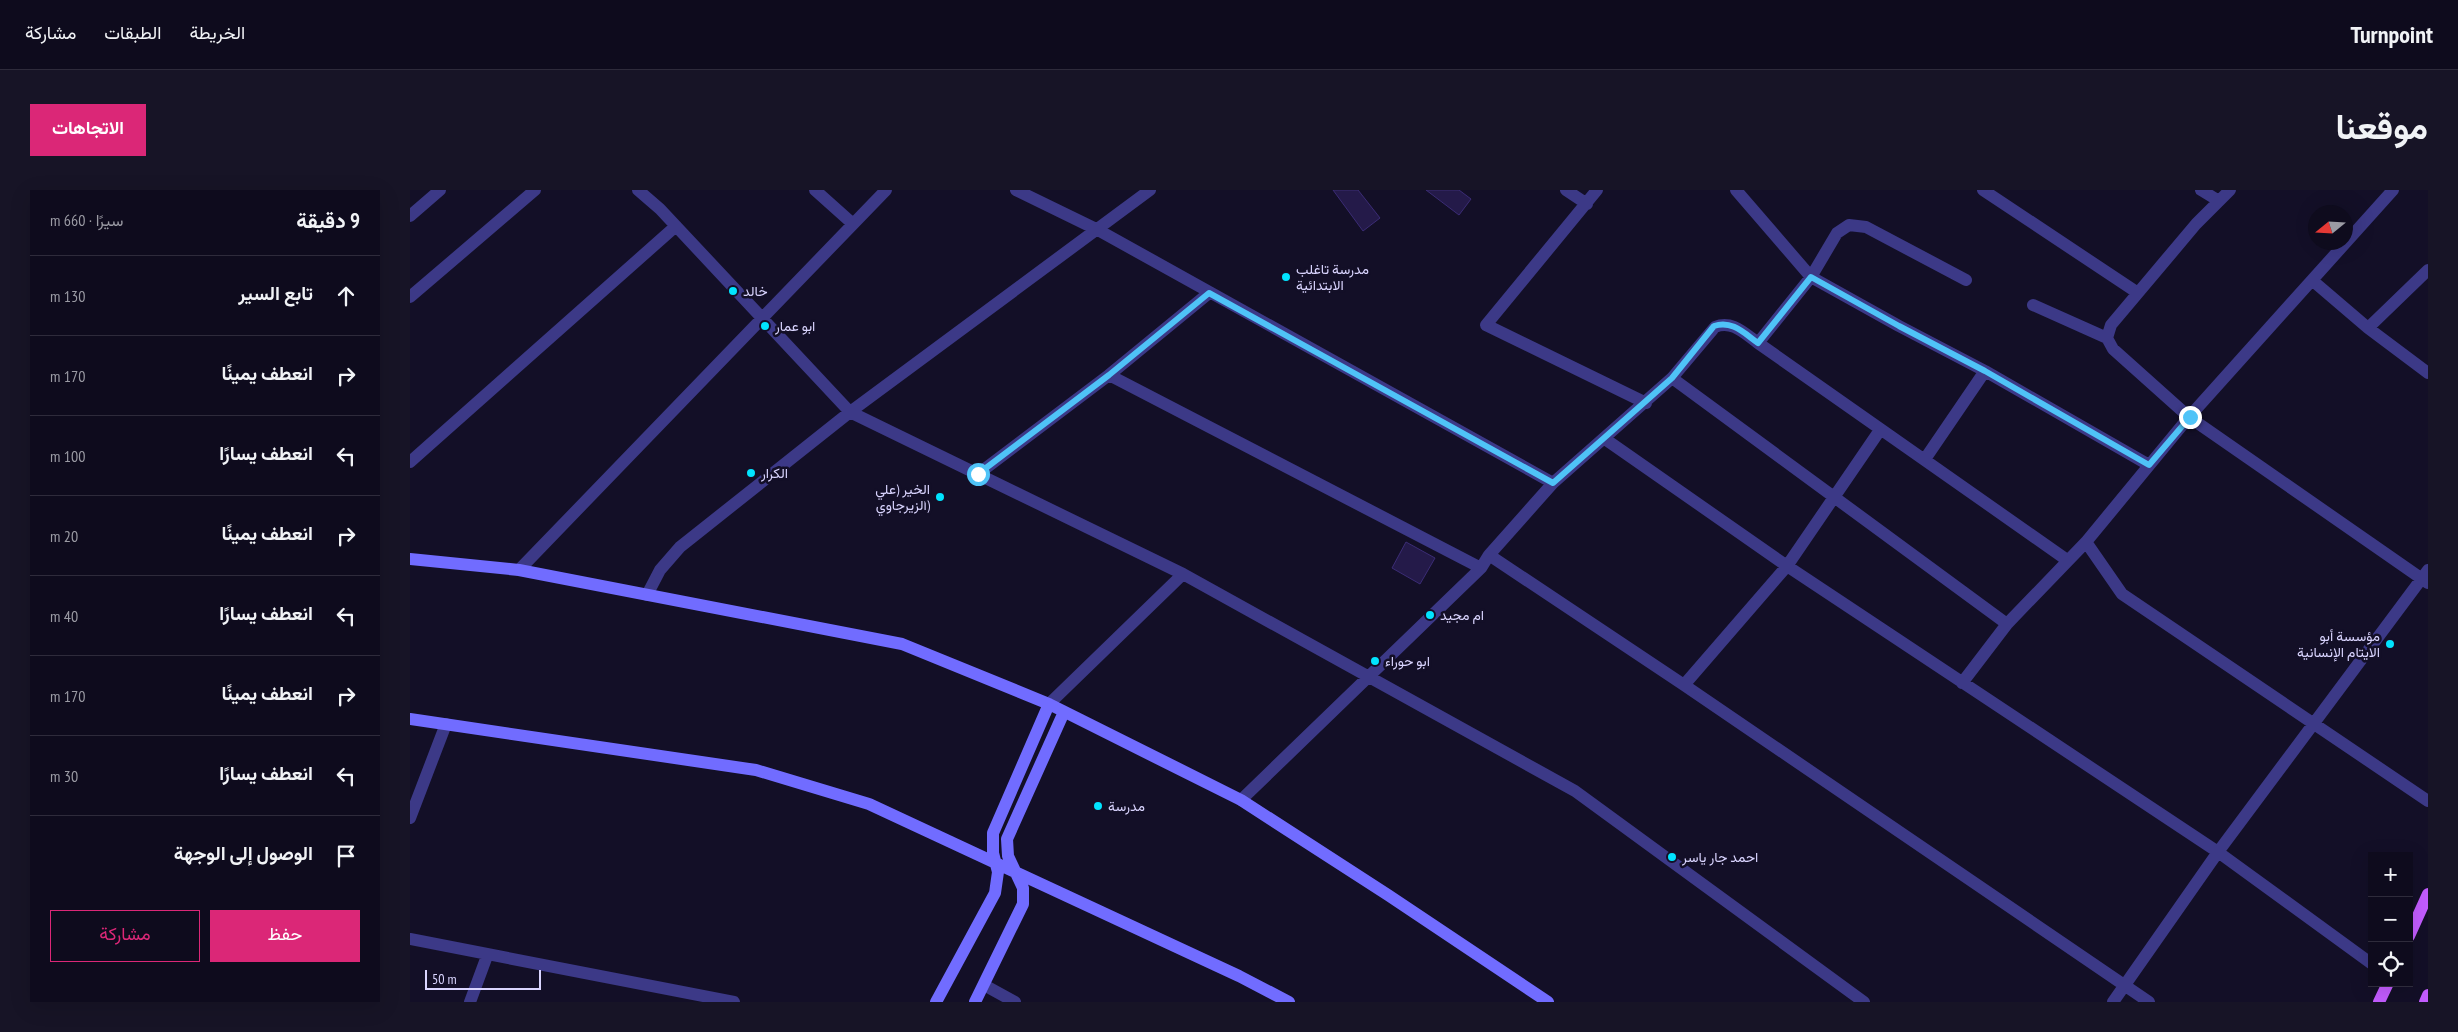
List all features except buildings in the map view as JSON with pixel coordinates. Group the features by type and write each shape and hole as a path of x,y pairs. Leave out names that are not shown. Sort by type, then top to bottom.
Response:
{"main road":[{"path":"2413,927 2428,894"},
{"path":"2379,1002 2386,987"},
{"path":"2425,1002 2428,995"}],"street":[{"path":"410,216 440,190"},
{"path":"410,296 535,190"},
{"path":"638,190 676,226 764,318 850,412 1183,574 1575,791 1864,1002"},
{"path":"815,190 853,224"},
{"path":"519,570 886,190"},
{"path":"1016,190 1098,230 1553,483"},
{"path":"647,595 660,570 680,546 850,412 1150,190"},
{"path":"1566,190 1586,204"},
{"path":"1597,190 1486,325 1646,402"},
{"path":"1736,190 1811,277 1985,371 2149,465"},
{"path":"1982,190 2138,293"},
{"path":"2201,190 2219,202"},
{"path":"2107,338 2110,325 2230,190"},
{"path":"1962,684 2007,624 2086,542 2190,417 2393,190"},
{"path":"1758,343 1811,277 1837,233 1849,224 1866,228 1966,280"},
{"path":"410,462 676,226"},
{"path":"2368,328 2428,270"},
{"path":"2313,281 2368,328 2428,373"},
{"path":"978,474 1109,375 1209,293"},
{"path":"2033,305 2107,338 2113,349 2190,417 2426,578 2218,852 2113,1002"},
{"path":"1241,800 1370,677 1480,568 1489,555 1553,483 1606,439 1672,378 1714,326 1731,324 1880,430 1925,458 2067,560"},
{"path":"1925,458 1985,371"},
{"path":"1109,375 1480,568"},
{"path":"1672,378 2007,624"},
{"path":"1684,685 1787,566 1880,430"},
{"path":"1606,439 1787,566 1962,684 2218,852 2368,961"},
{"path":"2086,542 2122,594 2428,801"},
{"path":"1489,555 1684,685 2149,1002"},
{"path":"410,559 519,570 902,644 1050,704 1241,800 1548,1002"},
{"path":"936,1002 995,893 998,878 992,843 996,824 1050,704 1183,574"},
{"path":"975,1002 1021,911 1023,888 1008,856 1009,831 1064,712"},
{"path":"410,719 756,770 869,804 1239,976 1289,1002"},
{"path":"410,818 446,724"},
{"path":"410,939 691,998 734,1002"},
{"path":"470,1002 487,956"},
{"path":"984,985 1015,1002"}],"place":[{"name":"مدرسة تاغلب الابتدائية","path":"1286,277"},
{"name":"خالد","path":"733,291"},
{"name":"ابو عمار","path":"765,326"},
{"name":"الكرار","path":"751,473"},
{"name":"الخير (علي الزيرجاوي)","path":"940,497"},
{"name":"ام مجيد","path":"1430,615"},
{"name":"مؤسسة أبو الايتام الإنسانية","path":"2390,644"},
{"name":"ابو حوراء","path":"1375,661"},
{"name":"مدرسة","path":"1098,806"},
{"name":"احمد جار ياسر","path":"1672,857"}],"route":[{"path":"978,474 1109,375 1209,293 1553,483 1606,439 1672,378 1714,326 1731,324 1758,343 1811,277 1985,371 2149,465 2190,417"}]}
